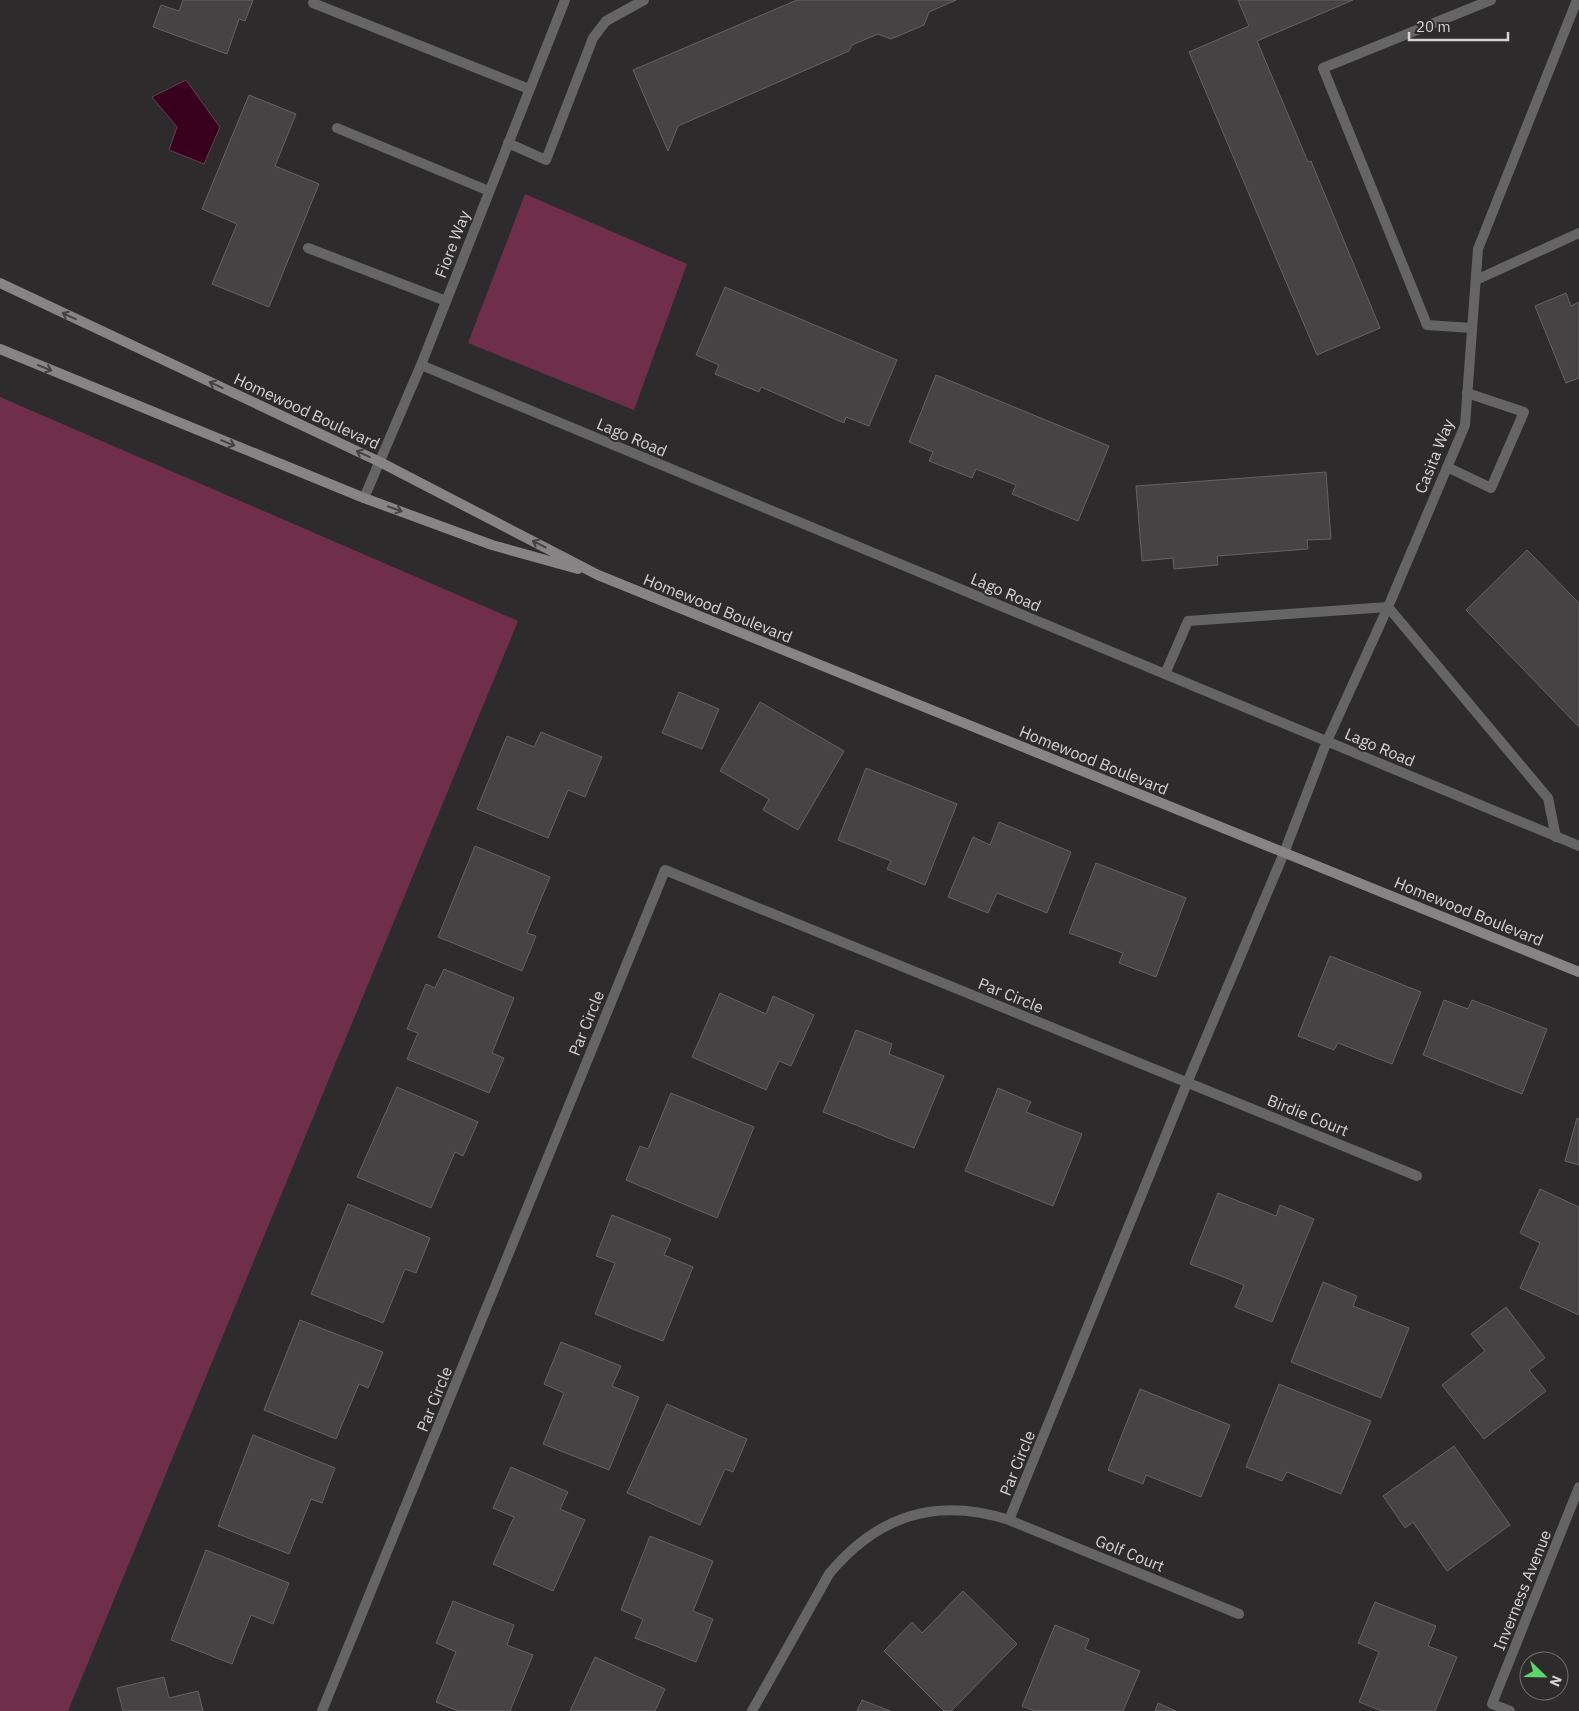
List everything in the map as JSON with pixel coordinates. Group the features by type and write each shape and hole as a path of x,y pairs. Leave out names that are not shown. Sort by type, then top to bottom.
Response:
{"street":[{"path":"314,0 313,2 529,90"},
{"name":"Fiore Way","path":"364,498 421,365 565,0"},
{"path":"508,143 546,160 593,38 606,21 644,0"},
{"path":"1472,328 1427,325 1323,68 1491,0"},
{"name":"Casita Way","path":"1284,853 1327,741 1388,607 1465,425 1478,249 1578,0"},
{"path":"337,128 489,191"},
{"path":"1476,280 1579,234"},
{"path":"308,248 446,301"},
{"name":"Homewood Boulevard","path":"0,283 380,462 598,575 1579,972"},
{"name":"Homewood Boulevard","path":"0,349 364,498 492,546 598,575"},
{"name":"Lago Road","path":"421,365 1579,846"},
{"path":"1447,467 1491,488 1524,412 1467,393"},
{"path":"1165,674 1188,621 1388,607 1548,798 1556,836"},
{"name":"Par Circle","path":"752,1711 829,1574 845,1555 864,1538 886,1525 909,1516 935,1510 960,1509 985,1513 1009,1520 1187,1083 1284,853"},
{"name":"Par Circle","path":"322,1711 665,870 1187,1083"},
{"name":"Birdie Court","path":"1187,1083 1417,1176"},
{"name":"Inverness Avenue","path":"1510,1711 1492,1704 1579,1487"},
{"name":"Golf Court","path":"1009,1520 1238,1614"}],"shaded area":[{"path":"186,80 220,127 204,164 169,150 177,127 152,97"},
{"path":"525,194 687,264 634,410 468,343"},
{"path":"0,397 518,621 68,1711 0,1711"}],"building":[{"path":"183,0 253,0 245,21 239,19 227,54 153,27 161,5 179,11"},
{"path":"797,0 956,0 929,12 924,25 891,39 878,34 852,45 849,51 678,126 668,151 633,70"},
{"path":"1238,0 1353,0 1257,41 1308,162 1311,161 1380,328 1317,355 1189,52 1249,26"},
{"path":"249,95 296,114 275,166 319,184 269,307 212,284 237,224 202,209"},
{"path":"725,287 897,360 869,426 846,417 844,423 761,387 759,392 715,374 719,365 696,355"},
{"path":"1566,293 1571,306 1579,302 1579,378 1566,383 1535,306"},
{"path":"936,375 1109,446 1078,521 1012,494 1016,485 976,469 972,478 929,461 933,452 909,442"},
{"path":"1326,472 1331,539 1307,540 1308,549 1217,556 1218,565 1174,569 1173,558 1142,561 1136,486"},
{"path":"1527,550 1579,603 1579,727 1466,610"},
{"path":"679,692 719,709 702,749 662,733"},
{"path":"760,702 844,751 798,830 763,810 769,799 720,771"},
{"path":"541,732 602,757 585,797 568,790 548,838 477,809 507,736 534,747"},
{"path":"866,768 957,804 925,885 887,869 891,861 838,840"},
{"path":"999,822 1071,852 1047,913 997,893 988,913 948,897 973,837 990,845"},
{"path":"475,846 550,877 527,933 536,936 522,971 438,937"},
{"path":"1096,863 1186,898 1156,977 1119,963 1123,953 1069,933"},
{"path":"1330,956 1421,992 1392,1064 1338,1043 1334,1050 1298,1036"},
{"path":"444,969 514,998 492,1053 504,1058 489,1093 407,1059 418,1033 407,1029 426,984 435,988"},
{"path":"720,993 766,1014 773,996 814,1015 791,1066 779,1061 766,1090 692,1057"},
{"path":"1444,1000 1468,1009 1472,1000 1547,1029 1522,1094 1423,1055"},
{"path":"856,1030 892,1044 889,1054 944,1076 914,1148 823,1112"},
{"path":"397,1087 478,1122 463,1156 455,1152 431,1208 357,1177"},
{"path":"998,1088 1031,1102 1026,1112 1082,1134 1053,1206 965,1171"},
{"path":"671,1093 754,1127 717,1218 626,1180 640,1146 648,1149"},
{"path":"1577,1118 1579,1119 1579,1165 1565,1161"},
{"path":"1540,1189 1579,1207 1579,1315 1520,1288 1540,1243 1520,1233"},
{"path":"1218,1193 1276,1216 1280,1205 1314,1219 1272,1322 1235,1307 1244,1285 1190,1264"},
{"path":"348,1204 430,1238 416,1273 405,1269 383,1323 311,1294"},
{"path":"612,1215 671,1239 664,1255 693,1267 663,1341 595,1314 615,1263 596,1256"},
{"path":"1323,1282 1357,1296 1353,1306 1409,1328 1381,1398 1291,1362"},
{"path":"1506,1307 1545,1358 1529,1370 1546,1391 1484,1439 1442,1385 1485,1351 1471,1334"},
{"path":"300,1320 383,1352 368,1388 359,1384 336,1439 264,1410"},
{"path":"561,1342 621,1366 612,1386 639,1397 609,1470 543,1444 564,1393 544,1384"},
{"path":"1279,1384 1371,1421 1341,1494 1287,1472 1282,1481 1246,1467"},
{"path":"1140,1389 1230,1425 1201,1497 1146,1475 1143,1484 1108,1470"},
{"path":"667,1404 747,1439 733,1472 725,1469 700,1525 627,1493"},
{"path":"253,1435 335,1468 322,1503 311,1499 289,1554 218,1526"},
{"path":"1454,1446 1510,1525 1447,1571 1413,1522 1405,1528 1383,1496"},
{"path":"511,1467 568,1492 560,1509 585,1520 553,1591 493,1564 514,1517 493,1508"},
{"path":"650,1536 713,1561 693,1611 713,1619 696,1662 635,1638 643,1619 621,1610"},
{"path":"206,1550 289,1583 273,1624 251,1615 232,1664 171,1640"},
{"path":"963,1591 1017,1644 951,1711 944,1711 884,1651 912,1622 922,1633"},
{"path":"453,1601 514,1625 507,1645 533,1655 510,1711 458,1711 436,1702 456,1652 436,1643"},
{"path":"1375,1602 1436,1626 1428,1646 1457,1657 1435,1711 1382,1711 1359,1702 1379,1652 1358,1643"},
{"path":"1055,1625 1089,1639 1085,1649 1140,1671 1123,1711 1034,1711 1022,1706"},
{"path":"595,1657 665,1689 655,1711 570,1711"},
{"path":"164,1677 169,1698 198,1691 203,1711 123,1711 117,1688"},
{"path":"862,1700 890,1711 857,1711"},
{"path":"1158,1703 1176,1711 1155,1711"}]}
